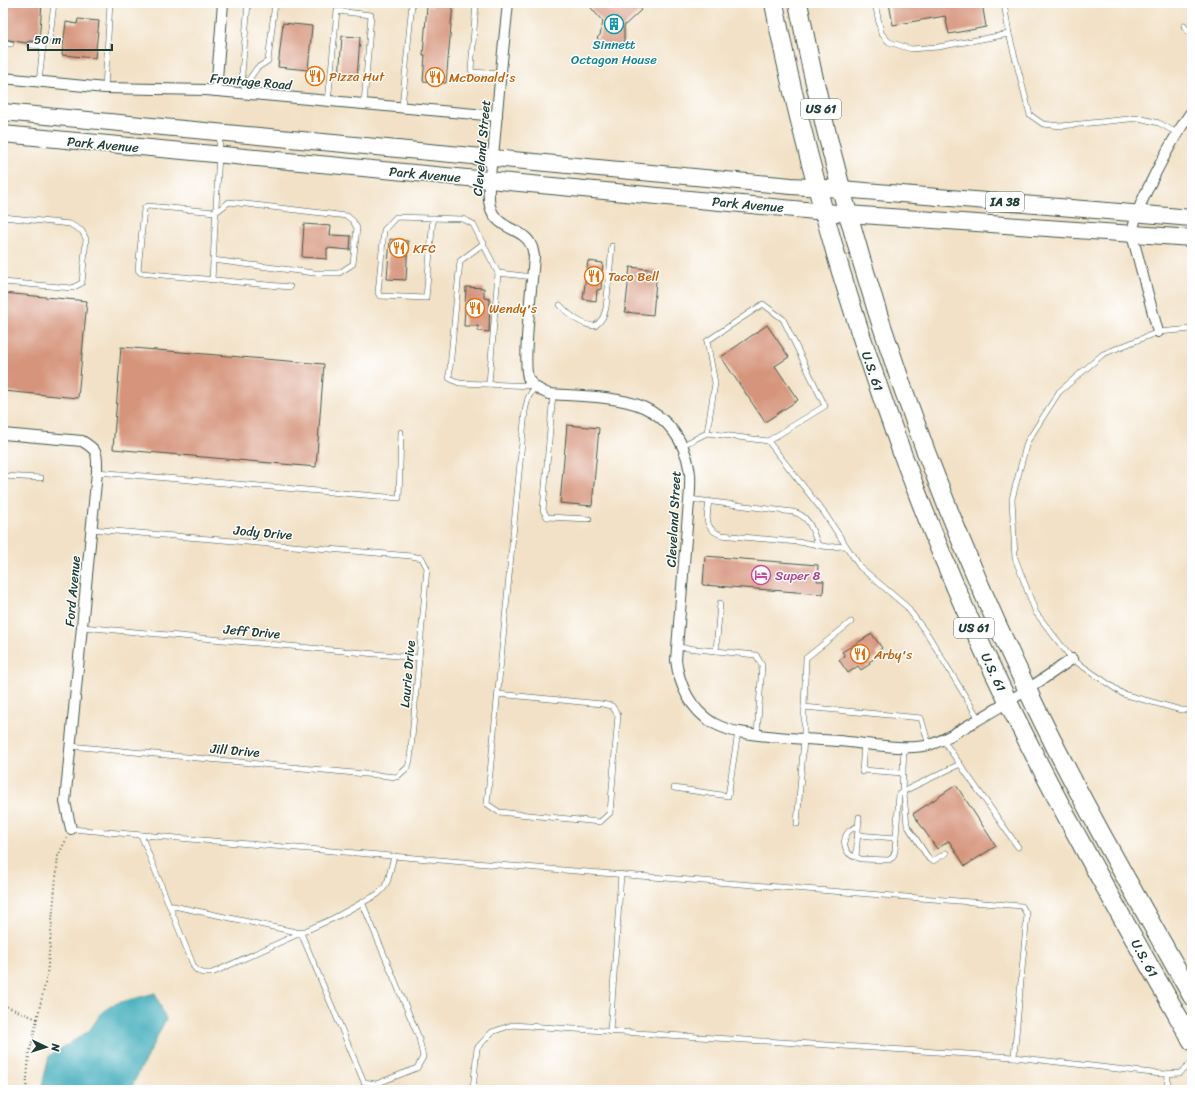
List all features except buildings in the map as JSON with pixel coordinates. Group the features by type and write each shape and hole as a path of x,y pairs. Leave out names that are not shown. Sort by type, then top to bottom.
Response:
{"highway":[{"name":"US 61","path":"774,3 789,74 817,188"},
{"name":"US 61","path":"798,3 847,214"},
{"name":"U.S. 61","path":"817,188 847,292 898,442 950,574 1008,702 1080,843 1192,1041"},
{"name":"U.S. 61","path":"847,214 868,283 921,438 971,564 1027,689 1102,835 1192,996"}],"main road":[{"name":"Park Avenue","path":"3,112 817,188"},
{"name":"Park Avenue","path":"3,134 847,214"},
{"name":"IA 38","path":"817,188 1192,218"},
{"name":"IA 38","path":"847,214 1192,238"}],"street":[{"path":"216,91 223,3"},
{"name":"Cleveland Street","path":"508,3 492,157 490,205 493,214 498,221 523,235 531,244 534,256 526,361 528,379 540,391 554,394 623,401 643,407 660,416 674,431 683,445 690,470 676,660 677,674 692,704 712,722 725,729 738,732 756,735 904,747 929,745 942,740 1008,702 1072,660"},
{"name":"Frontage Road","path":"3,78 105,88 216,91 244,89 328,102 497,116"},
{"path":"1158,332 1132,235 1136,213 1162,159 1177,133 1192,112"},
{"name":"Ford Avenue","path":"3,434 82,441 91,446 97,455 97,472 65,802 71,829"}],"lane":[{"path":"39,82 43,46 50,36 54,3"},
{"path":"105,88 110,3"},
{"path":"244,89 242,73 248,3"},
{"path":"244,89 257,68 268,61 275,3"},
{"path":"402,108 412,3"},
{"path":"476,3 471,70 473,72 501,74"},
{"path":"875,3 881,33 889,42 911,48 938,47 1010,34"},
{"path":"1004,3 1030,115 1043,124 1061,126 1139,118 1158,123 1177,133"},
{"path":"328,102 337,11 371,15 364,105"},
{"path":"1184,26 1192,36"},
{"path":"3,43 11,44"},
{"path":"29,45 43,46"},
{"path":"212,280 220,132"},
{"path":"213,260 314,273 339,273 353,264 357,228 353,221 347,216 229,202 216,212 145,206 138,270 141,273 290,287"},
{"path":"433,218 426,298 380,296 378,293 384,230 396,216 463,219 473,224 498,273 489,384"},
{"path":"3,217 70,224 82,231 86,239 82,283 72,288 3,282"},
{"path":"484,243 460,261 449,378 459,383 534,386 528,398 525,412 497,694 487,804 499,812 600,822 610,813 618,715 612,706 497,694"},
{"path":"560,305 572,316 586,324 595,326 601,321 604,317 606,308 612,246"},
{"path":"498,273 533,277"},
{"path":"683,445 706,433 768,441 825,406 783,319 763,304 707,341 715,383 706,433"},
{"path":"1192,329 1158,332 1103,354 1058,392 1027,442 1012,499 1015,558 1036,613 1072,660 1123,694 1181,710 1192,710"},
{"path":"554,394 543,510 548,517 589,520"},
{"path":"97,472 399,498 401,432"},
{"path":"768,441 825,514 860,567 906,606 928,635 979,719"},
{"path":"3,476 41,478"},
{"path":"689,499 802,514 809,522 818,545"},
{"path":"708,501 706,520 714,533 721,536 828,547 846,546"},
{"name":"Jody Drive","path":"91,529 411,556 422,558 427,568"},
{"name":"Laurie Drive","path":"397,777 408,767 410,760 427,568"},
{"path":"716,651 720,603"},
{"path":"797,824 804,739 806,658 851,622"},
{"name":"Jeff Drive","path":"82,627 419,658"},
{"path":"676,647 756,655 762,665 756,735"},
{"path":"804,707 921,718 929,745"},
{"path":"674,788 728,796 738,732"},
{"path":"942,740 1018,847"},
{"path":"864,744 862,771 903,773"},
{"name":"Jill Drive","path":"70,746 397,777"},
{"path":"904,747 902,792 904,795 907,825 929,859 933,861 946,854"},
{"path":"858,826 849,831 846,837 846,852 850,856 861,859 889,860 895,851 899,794 960,764"},
{"path":"856,857 859,817"},
{"path":"71,829 1022,906 1027,915 1014,1057"},
{"path":"141,835 194,967 197,971 204,973 212,973 301,933 334,918 378,894 384,888 388,880 394,856"},
{"path":"858,835 896,838"},
{"path":"610,1032 621,874"},
{"path":"301,933 364,1082 376,1084 416,1068 423,1057 419,1038 362,902"},
{"path":"169,905 301,933"},
{"path":"474,1090 477,1048 492,1032 512,1025 1014,1057 1161,1074 1180,1073 1192,1063"},
{"path":"1167,1090 1168,1074"}],"path":[{"path":"26,1090 29,1055 47,975 58,856 71,829"},
{"path":"3,1005 37,1019"}],"water":[{"path":"155,993 166,1019 130,1090 41,1090 49,1056 89,1031 102,1012 114,1004"}],"place":[{"name":"Sinnett Octagon House","path":"614,24"},
{"name":"Pizza Hut","path":"315,76"},
{"name":"McDonald's","path":"435,77"},
{"name":"KFC","path":"399,248"},
{"name":"Taco Bell","path":"594,276"},
{"name":"Wendy's","path":"475,308"},
{"name":"Super 8","path":"761,575"},
{"name":"Arby's","path":"860,654"}]}
